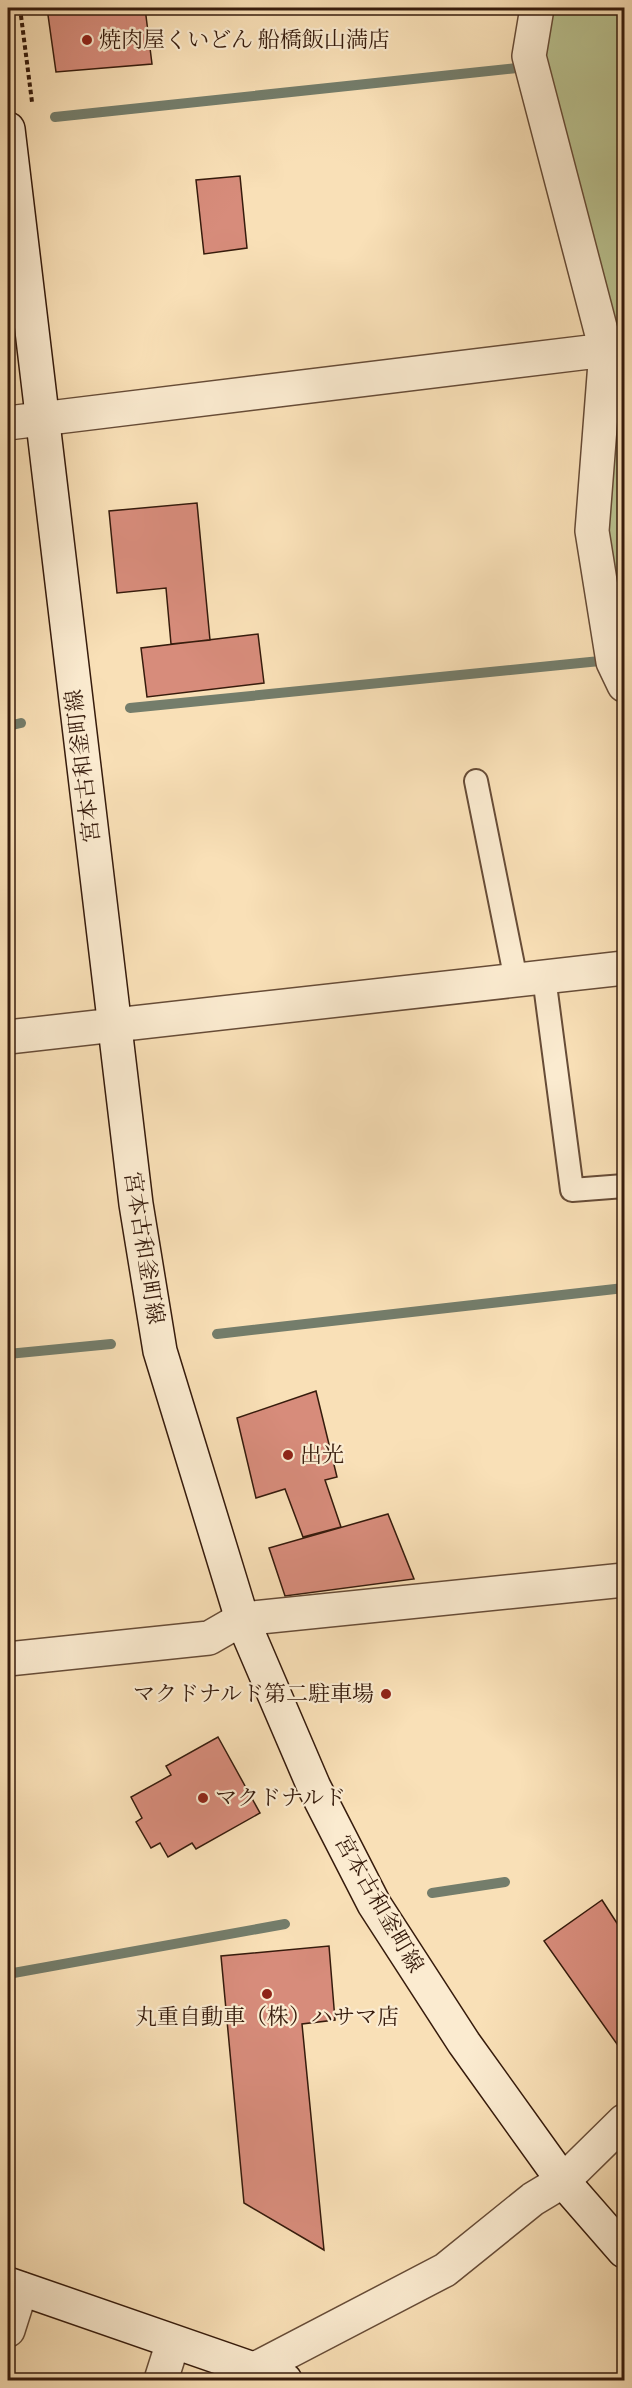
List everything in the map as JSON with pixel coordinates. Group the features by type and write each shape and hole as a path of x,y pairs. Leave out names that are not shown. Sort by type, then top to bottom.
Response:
{"street":[{"path":"537,8 529,56 606,350 592,531 614,662 624,685"},
{"name":"宮本古和釜町線","path":"20,121 41,419 135,1204 160,1351 242,1618 314,1786 374,1904 464,2043 563,2181 624,2251"},
{"path":"8,423 606,350"},
{"path":"8,1037 624,968"},
{"path":"8,1659 209,1638 242,1618 624,1580"},
{"path":"253,2375 445,2270 533,2199 563,2181 624,2121"},
{"path":"8,2330 14,2286 173,2342 253,2375 285,2380"},
{"path":"161,2380 173,2342"}],"lane":[{"path":"476,781 530,978 572,1190 624,1186"}],"path":[{"path":"20,8 20,121"}],"green space":[{"path":"551,8 624,8 624,656 603,535 621,349 543,63"}],"building":[{"path":"47,8 145,8 152,64 56,72"},
{"path":"240,176 247,248 204,254 196,180"},
{"path":"197,503 210,640 171,644 166,588 117,593 109,511"},
{"path":"258,634 264,683 147,697 141,648"},
{"path":"316,1391 337,1477 325,1480 341,1527 303,1537 285,1489 256,1498 237,1418"},
{"path":"388,1514 414,1579 285,1596 269,1548"},
{"path":"218,1737 260,1813 196,1849 192,1843 168,1857 160,1843 151,1848 136,1822 142,1818 131,1797 171,1775 166,1766"},
{"path":"602,1900 624,1934 624,2054 544,1941"},
{"path":"329,1946 335,2020 302,2024 324,2250 244,2203 221,1956"}],"waterway":[{"path":"55,117 517,68"},
{"path":"130,708 600,661"},
{"path":"8,726 21,723"},
{"path":"217,1334 624,1288"},
{"path":"8,1354 111,1344"},
{"path":"432,1893 505,1882"},
{"path":"8,1974 285,1924"}],"place":[{"name":"焼肉屋くいどん 船橋飯山満店","path":"87,40"},
{"name":"出光","path":"288,1455"},
{"name":"マクドナルド第二駐車場","path":"386,1694"},
{"name":"マクドナルド","path":"203,1798"},
{"name":"丸重自動車（株）ハサマ店","path":"267,1994"}]}
